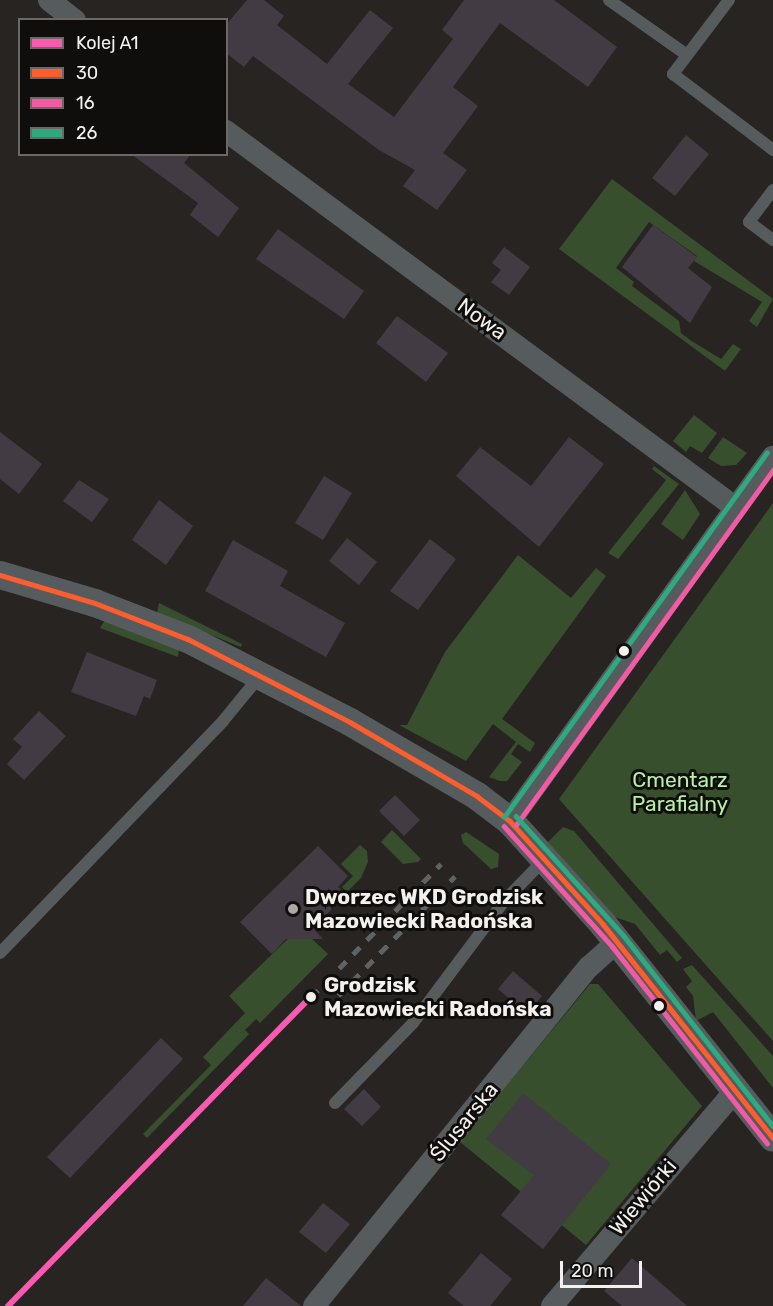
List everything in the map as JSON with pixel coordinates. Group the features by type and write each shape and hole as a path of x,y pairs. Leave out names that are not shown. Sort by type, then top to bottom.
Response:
{"street":[{"path":"49,0 72,18"},
{"name":"Nowa","path":"228,132 736,508"},
{"path":"510,821 773,457"},
{"path":"0,575 151,624 261,675 446,775 510,821 618,942 773,1138"},
{"name":"Ślusarska","path":"314,1306 589,967 618,942"},
{"name":"Wiewiórki","path":"552,1306 735,1091"}],"lane":[{"path":"609,0 687,55"},
{"path":"729,0 673,74 773,150"},
{"path":"773,189 749,222 773,240"},
{"path":"1,950 223,721 261,675"},
{"path":"335,1103 413,1023 506,900 545,860"}],"green space":[{"path":"612,179 773,299 757,327 749,321 762,302 694,261 697,256 649,222 616,268 634,282 632,286 679,321 681,333 690,340 721,359 733,344 741,349 725,371 559,249"},
{"path":"694,415 717,433 702,453 690,446 686,452 673,441"},
{"path":"723,437 747,453 736,465 721,466 708,458"},
{"path":"654,466 679,484 618,559 608,553 666,480 652,469"},
{"path":"685,490 700,514 683,540 661,524"},
{"name":"Cmentarz Parafialny","path":"773,503 773,1041 559,799"},
{"path":"518,555 571,598 596,568 606,576 502,719 535,743 530,752 518,744 511,754 522,762 507,781 500,781 489,777 516,742 493,724 466,761 399,725 407,725 445,652"},
{"path":"159,603 242,644 241,647 157,613"},
{"path":"105,620 179,649 178,657 100,628"},
{"path":"563,827 574,831 682,958 677,962 667,950 660,955 635,924 612,916 547,843"},
{"path":"392,830 421,859 418,862 403,864 381,842"},
{"path":"466,832 499,854 498,867 491,869 463,843 461,835"},
{"path":"360,845 367,851 368,862 361,878 347,892 342,887 353,876 341,864"},
{"path":"294,933 301,939 312,939 328,954 260,1023 256,1019 245,1030 249,1034 147,1138 143,1134 211,1065 203,1057 245,1013 229,996"},
{"path":"692,965 773,1056 773,1088 713,1012 696,1021 693,996 686,987 692,981 683,969"},
{"path":"590,984 598,984 702,1106 586,1245 460,1142"}],"building":[{"path":"247,0 264,0 284,16 277,25 327,64 370,10 393,28 348,84 394,117 453,39 442,30 464,0 554,0 617,47 588,87 500,23 453,87 478,106 443,153 467,170 437,210 403,186 415,170 379,150 253,56 244,67 228,55 228,23"},
{"path":"686,135 709,154 675,196 652,178"},
{"path":"134,156 189,156 184,163 239,208 218,237 190,215 198,203"},
{"path":"653,225 697,257 688,268 712,287 690,323 622,267"},
{"path":"278,229 364,291 344,319 256,259"},
{"path":"504,247 530,267 509,295 491,282 501,270 492,263"},
{"path":"397,316 448,353 426,382 376,343"},
{"path":"0,432 42,464 19,494 0,479"},
{"path":"569,437 604,464 539,547 456,476 480,447 531,486"},
{"path":"324,476 352,493 323,540 295,523"},
{"path":"79,480 109,499 92,522 63,501"},
{"path":"159,500 193,526 166,565 132,540"},
{"path":"347,538 377,562 359,585 329,561"},
{"path":"430,539 456,559 418,610 390,591"},
{"path":"233,540 288,571 280,586 345,623 326,657 205,591"},
{"path":"87,652 157,680 150,699 144,696 136,716 71,692"},
{"path":"39,711 66,736 24,780 7,764 22,747 13,739"},
{"path":"395,795 420,820 404,836 379,811"},
{"name":"Dworzec WKD Grodzisk Mazowiecki Radońska","path":"318,846 348,876 338,887 346,895 313,928 323,939 286,939 272,954 240,922"},
{"path":"513,971 542,996 527,1014 498,989"},
{"path":"161,1038 183,1059 70,1178 47,1157"},
{"path":"364,1089 381,1107 362,1126 344,1109"},
{"path":"523,1093 611,1164 543,1249 501,1215 534,1175 486,1139"},
{"path":"323,1203 350,1224 326,1253 299,1232"},
{"path":"481,1253 512,1279 490,1306 464,1306 448,1293"},
{"path":"632,1258 687,1306 622,1306 604,1291"},
{"path":"266,1278 301,1306 243,1306"}],"railway":[{"path":"311,997 441,864"},
{"path":"324,1010 455,876"}],"rail line":[{"name":"A1","path":"8,1306 311,997"}],"transit line":[{"name":"26","path":"504,817 767,453"},
{"name":"16","path":"516,825 773,470"},
{"name":"30","path":"0,575 95,603 188,639 350,722 477,796 510,821 603,924 773,1138"},
{"name":"26","path":"516,816 624,936 773,1126"},
{"name":"16","path":"504,826 612,946 767,1143"}],"place":[{"name":"Dworzec WKD Grodzisk Mazowiecki Radońska","path":"293,909"},
{"name":"Grodzisk Mazowiecki Radońska","path":"311,997"}]}
